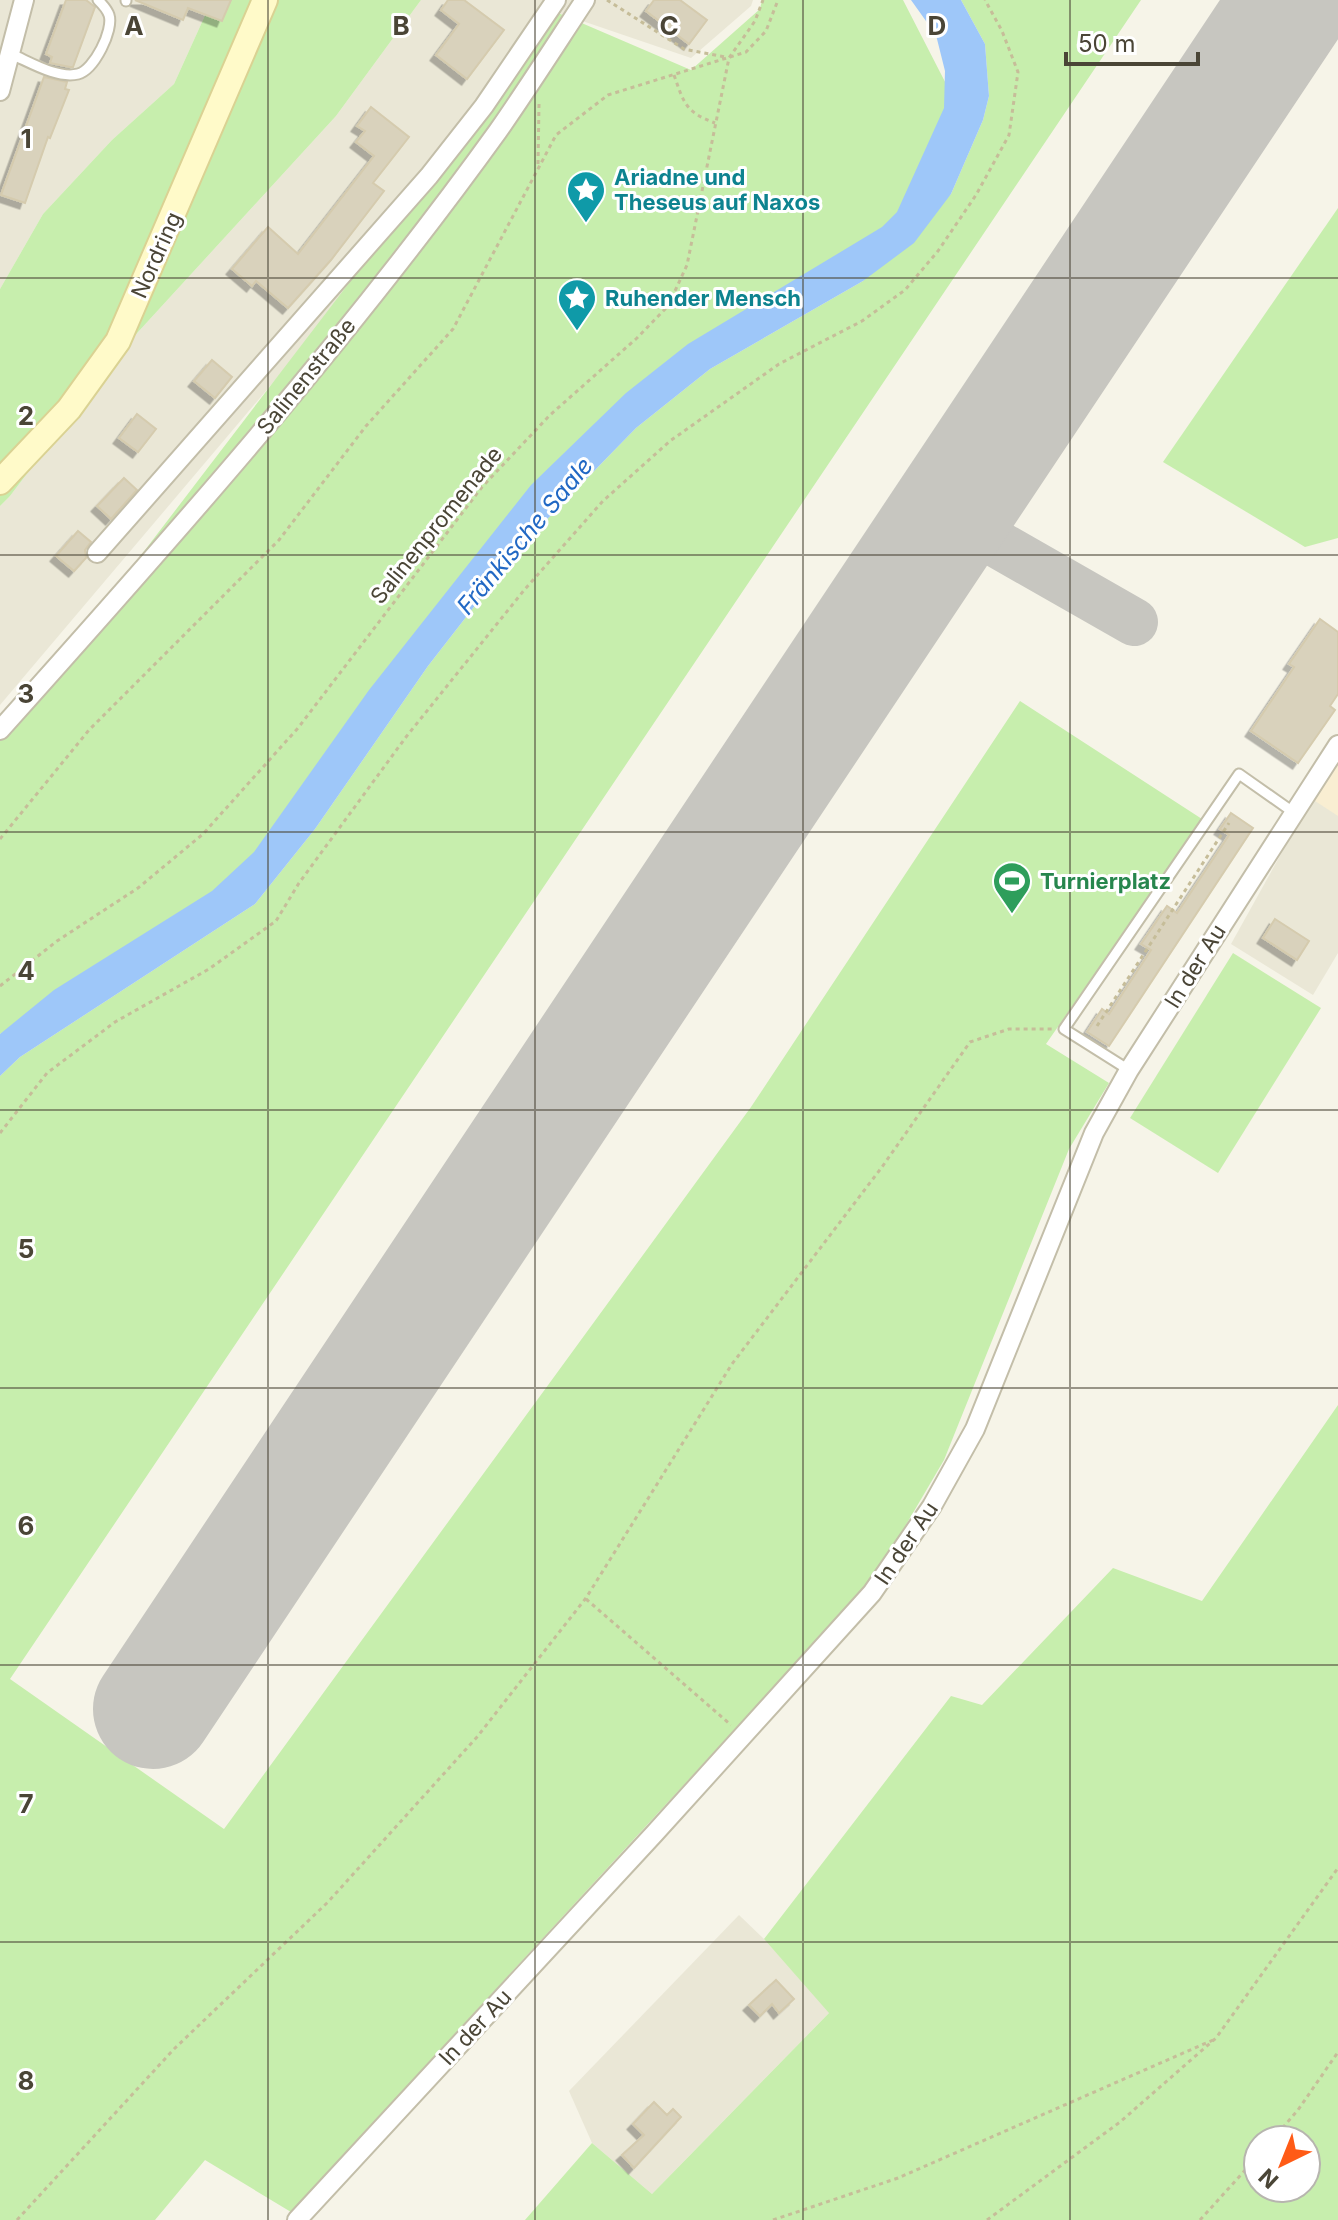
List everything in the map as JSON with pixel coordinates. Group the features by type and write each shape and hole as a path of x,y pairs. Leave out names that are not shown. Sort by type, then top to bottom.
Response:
{"main road":[{"name":"Nordring","path":"0,482 69,409 118,341 265,0"}],"street":[{"path":"0,91 24,0"},
{"name":"Salinenstraße","path":"97,553 429,176 484,106 556,0"},
{"name":"Salinenstraße","path":"0,730 289,400 498,129 585,0"},
{"name":"In der Au","path":"297,2220 872,1593 932,1506 975,1429 1094,1133 1129,1070 1338,745"}],"lane":[{"path":"11,54 62,74 84,72 97,59 110,23 106,10 98,0"},
{"path":"1129,1070 1064,1029 1239,774 1293,812"}],"path":[{"path":"607,0 684,49 729,58"},
{"name":"Salinenpromenade","path":"0,986 57,941 138,888 203,834 298,728 482,487 550,415 668,306 687,265 729,58 755,21 763,0"},
{"path":"0,839 89,730 279,540 366,426 453,329 556,135 608,95 746,52 766,31 778,0"},
{"path":"0,1133 47,1073 115,1022 209,969 276,921 299,883 406,737 525,589 603,501 670,441 779,364 862,321 905,290 938,251 976,195 1009,135 1018,72 1002,31 985,0"},
{"path":"538,168 540,67"},
{"path":"674,75 686,107 696,116 715,123"},
{"path":"1097,1026 1229,823"},
{"path":"17,2220 174,2049 328,1902 477,1737 586,1598 732,1364 882,1167 970,1042 1009,1029 1064,1029"},
{"path":"586,1598 743,1735"},
{"path":"987,2220 1120,2122 1216,2038 1338,1868"},
{"path":"773,2220 898,2178 1216,2038"},
{"path":"1286,2124 1338,2052"},
{"path":"1200,2220 1242,2174"}],"shaded area":[{"path":"0,0 212,0 174,84 112,140 43,214 0,289"},
{"path":"421,0 753,0 751,6 691,58 556,12 397,236 0,705 0,506 117,355 336,116"},
{"path":"1338,761 1338,953 1313,995 1231,944 1311,800"},
{"path":"1338,761 1338,816 1315,801"},
{"path":"739,1915 830,2012 652,2194 592,2143 569,2091"}],"green space":[{"path":"212,0 421,0 336,116 117,355 0,506 0,289 43,214 112,140 174,84"},
{"path":"762,0 903,0 960,111 908,213 624,409 253,872 0,1034 0,734 48,677 556,12 691,70 760,9"},
{"path":"961,0 1141,0 10,1679 224,1829 751,1107 1020,701 1202,819 1046,1044 1109,1083 1069,1149 944,1460 876,1576 291,2212 205,2160 155,2220 0,2220 0,1076 20,1057 255,904 315,829 428,666 522,545 636,428 710,369 863,281 951,194 983,120 989,96 985,44"},
{"path":"1338,208 1338,538 1305,547 1163,462"},
{"path":"1233,953 1321,1008 1218,1173 1130,1118"},
{"path":"1338,1405 1338,2220 525,2220 592,2143 652,2194 829,2013 764,1939 951,1696 982,1705 1113,1568 1202,1601"}],"water":[{"name":"Fränkische Saale","path":"911,0 961,0 985,44 989,96 983,120 951,194 914,243 863,281 710,369 636,428 522,545 428,666 315,829 255,904 20,1057 0,1076 0,1034 54,990 212,891 254,852 369,690 531,485 626,393 688,344 882,227 897,212 944,108 945,71 936,35"}],"building":[{"path":"66,0 86,0 95,7 73,67 50,63 52,57 46,54"},
{"path":"135,0 231,0 222,21 188,8 183,20"},
{"path":"448,0 464,0 504,30 467,79 436,55 459,24 441,10"},
{"path":"654,0 680,0 707,20 689,44 646,11"},
{"path":"44,77 67,82 65,89 69,90 48,137 25,203 1,195"},
{"path":"371,107 409,137 373,183 384,191 331,260 288,308 256,281 252,286 232,269 268,227 298,254 374,156 356,142 365,131 357,126"},
{"path":"212,360 232,377 215,398 194,381"},
{"path":"137,414 156,429 138,452 119,438"},
{"path":"124,478 137,490 111,519 97,506"},
{"path":"78,531 91,542 85,550 86,558 74,571 56,556"},
{"path":"1320,619 1338,632 1338,694 1330,706 1335,710 1298,763 1251,731 1294,667 1289,664"},
{"path":"1231,813 1253,828 1109,1046 1087,1032 1102,1009 1109,1014 1151,950 1141,944 1167,906 1177,913 1229,835 1220,829"},
{"path":"1275,919 1309,941 1297,960 1263,938"},
{"path":"776,1980 794,1999 779,2013 772,2004 760,2016 749,2005"},
{"path":"654,2102 667,2115 673,2109 681,2117 634,2168 622,2155 644,2135 633,2124"}],"taxiway":[{"path":"950,517 1134,622"}],"runway":[{"path":"153,1709 1292,0"}],"place":[{"name":"Ariadne und Theseus auf Naxos","path":"586,224"},
{"name":"Ruhender Mensch","path":"577,332"},
{"name":"Turnierplatz","path":"1012,915"}]}
